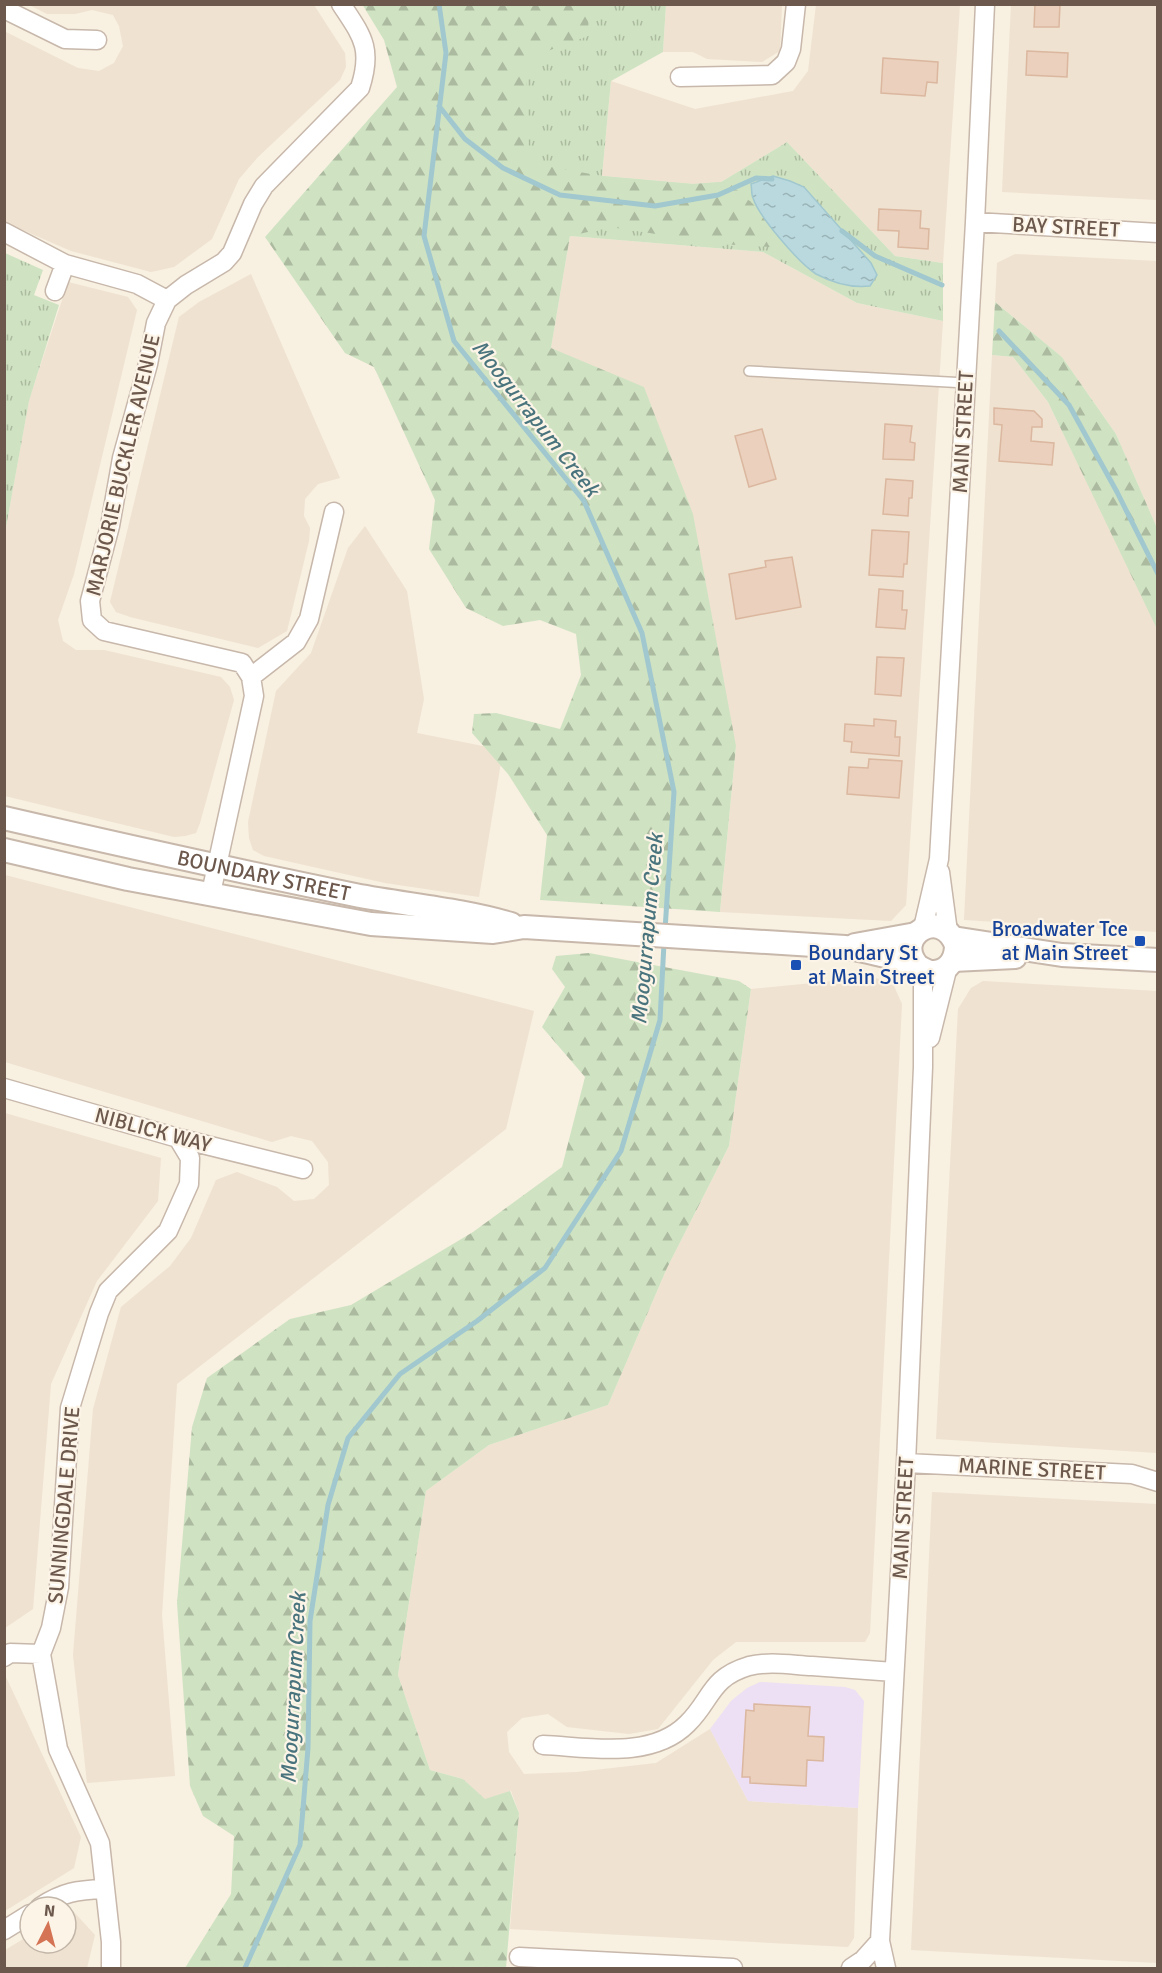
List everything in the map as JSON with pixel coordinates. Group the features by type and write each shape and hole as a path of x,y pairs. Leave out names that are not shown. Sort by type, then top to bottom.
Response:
{"street":[{"name":"MARJORIE BUCKLER AVENUE","path":"251,677 242,663 104,631 92,620 90,601 110,526 122,458 148,363 156,323 167,300 186,285 224,262 232,253 253,204 264,186 360,88 364,75 363,38 341,4"},
{"path":"680,77 772,75 786,62 796,4"},
{"name":"MAIN STREET","path":"920,931 939,859 985,4"},
{"path":"4,9 65,39 97,40"},
{"name":"BAY STREET","path":"975,222 1158,232"},
{"path":"4,232 65,264 137,284 167,300"},
{"path":"55,291 65,264"},
{"path":"211,893 254,696 251,677 296,642 309,619 334,512"},
{"name":"BOUNDARY STREET","path":"4,818 216,867 371,898 482,915 524,927"},
{"name":"BOUNDARY STREET","path":"4,850 128,879 370,924 493,932 524,927 845,947 885,955 936,972 950,963 1062,955 1158,960"},
{"name":"MAIN STREET","path":"939,859 951,935"},
{"name":"BOUNDARY STREET","path":"845,947 936,926 951,935 1062,955"},
{"path":"920,931 912,939 910,953 920,967"},
{"path":"950,963 956,945 951,935"},
{"name":"MAIN STREET","path":"923,1066 950,963"},
{"name":"MAIN STREET","path":"886,1968 880,1941 906,1463 923,1066 920,967"},
{"name":"NIBLICK WAY","path":"4,1088 178,1138 303,1169"},
{"name":"SUNNINGDALE DRIVE","path":"41,1654 51,1628 59,1587 70,1408 108,1290 168,1231 189,1184 190,1158 178,1138"},
{"name":"MARINE STREET","path":"906,1463 1132,1474 1158,1482"},
{"path":"4,1657 10,1653 41,1654 58,1749 100,1843 111,1942 111,1968"},
{"path":"543,1745 626,1748 655,1743 676,1734 689,1722 712,1688 729,1674 750,1666 771,1663 894,1672"},
{"path":"64,1895 78,1890 104,1889"},
{"path":"4,1930 18,1921"},
{"path":"850,1968 863,1960 880,1941"},
{"path":"519,1957 733,1968"}],"lane":[{"path":"749,371 966,383"}],"shaded area":[{"path":"29,5 314,5 345,53 346,67 340,80 258,157 239,179 212,239 174,267 151,272 71,251 18,228 9,245 5,242 4,31 78,68 99,71 114,63 123,46 119,26 113,15 92,10 75,14 47,14"},
{"path":"666,5 782,5 780,51 762,62 707,59 693,52 663,52"},
{"path":"816,5 960,5 943,263 895,256 787,142 721,182 693,184 602,176 611,81 695,109 793,91 808,71"},
{"path":"1011,5 1157,5 1157,200 1002,192"},
{"path":"570,236 763,252 857,303 943,321 906,905 891,921 720,912 736,746 551,348"},
{"path":"1015,254 1157,261 1157,528 1116,434 1062,357 995,302 997,263"},
{"path":"251,274 340,478 318,484 305,499 304,516 310,528 309,541 287,631 258,648 130,617 116,612 110,602 179,317 199,302"},
{"path":"68,282 128,297 137,310 74,574 58,620 63,641 76,650 104,650 221,677 230,687 234,700 200,823 196,833 185,836 174,837 5,796 5,533 29,400"},
{"path":"992,355 1013,357 1048,402 1157,626 1157,932 964,920"},
{"path":"365,526 407,591 424,699 417,733 503,750 479,897 385,883 264,856 253,850 249,838 248,822 276,691 311,653 348,548"},
{"path":"5,875 534,1011 506,1129 177,1384 162,1615 175,1776 87,1783 73,1655 93,1409 121,1307 170,1266 191,1238 216,1180 237,1172 277,1187 294,1201 314,1199 329,1185 328,1162 312,1141 291,1136 272,1142 5,1062"},
{"path":"874,977 894,986 902,1004 870,1633 865,1642 736,1642 713,1660 658,1729 629,1734 567,1727 548,1714 522,1718 507,1732 509,1752 524,1774 577,1772 656,1763 710,1729 748,1801 858,1808 854,1938 848,1947 510,1929 519,1813 511,1791 485,1800 463,1779 430,1770 398,1675 426,1491 489,1445 608,1405 667,1268 729,1146 751,989"},
{"path":"983,981 1157,991 1157,1453 936,1439 958,1009 971,988"},
{"path":"5,1113 161,1158 158,1201 97,1281 51,1384 33,1609 5,1628"},
{"path":"932,1492 1157,1504 1157,1963 911,1950"},
{"path":"5,1675 81,1837 74,1868 31,1895 18,1895 18,1903 5,1911"},
{"path":"760,1682 845,1687 855,1690 864,1701 858,1808 748,1801 710,1729 731,1701 747,1688"},
{"path":"78,1917 95,1935 87,1968 5,1968 5,1950 18,1942 18,1955 78,1955"}],"green space":[{"path":"362,4 589,5 588,36 526,59 529,163 602,176 693,184 721,182 730,184 753,204 772,228 776,241 770,247 721,244 610,227 570,236 551,348 644,387 693,514 736,746 720,912 540,900 547,835 508,774 472,733 474,714 496,713 560,729 581,675 576,634 540,620 503,626 466,608 429,549 435,500 374,367 345,353 265,237 397,87 384,40"},
{"path":"467,5 666,5 663,52 611,81 602,176 693,184 721,182 787,142 895,256 943,263 943,321 857,303 763,252 570,236 442,220"},
{"path":"5,253 43,270 34,295 59,305 29,401 5,533"},
{"path":"995,302 1062,357 1116,434 1157,528 1157,629 1048,402 1013,357 992,355"},
{"path":"589,953 739,981 751,989 729,1146 667,1268 608,1405 489,1445 426,1491 398,1675 430,1770 463,1779 485,1799 510,1791 519,1813 506,1968 185,1968 231,1894 234,1836 203,1816 190,1786 177,1603 192,1427 207,1378 290,1319 351,1305 473,1232 562,1167 585,1077 542,1027 565,987 552,969 556,956"}],"water":[{"path":"773,176 804,187 871,263 877,275 870,286 849,285 822,277 790,250 763,216 752,196 751,184"}],"building":[{"path":"1035,4 1060,4 1059,27 1034,27"},
{"path":"1027,51 1068,53 1067,77 1026,75"},
{"path":"883,58 938,62 937,83 927,82 925,96 881,93"},
{"path":"879,209 921,211 920,228 929,229 928,249 898,247 899,231 878,230"},
{"path":"994,408 1034,411 1042,419 1042,427 1032,427 1031,441 1054,443 1052,465 999,461 1002,425 994,424"},
{"path":"885,424 912,426 910,442 915,443 914,460 883,459"},
{"path":"762,429 776,479 749,487 735,436"},
{"path":"886,479 913,481 908,516 883,514"},
{"path":"872,530 909,532 907,564 904,564 903,577 869,575"},
{"path":"792,557 801,607 736,619 729,574 766,567 765,561"},
{"path":"879,589 903,591 902,610 907,610 905,629 876,627"},
{"path":"877,657 904,658 901,696 875,694"},
{"path":"874,719 896,721 895,737 900,737 899,756 851,752 852,742 844,741 845,724 874,726"},
{"path":"869,759 902,761 899,798 847,794 849,767 868,768"},
{"path":"754,1704 810,1707 808,1736 824,1737 823,1761 807,1760 806,1786 750,1783 750,1777 742,1777 746,1710 754,1711"}],"waterway":[{"name":"Moogurrapum Creek","path":"439,4 446,53 424,236 454,341 584,501 642,633 674,792 665,930"},
{"path":"439,106 465,139 503,168 560,195 655,206 718,195 756,178 772,179"},
{"path":"842,231 875,256 942,285"},
{"path":"999,331 1069,405 1117,492 1158,574"},
{"name":"Moogurrapum Creek","path":"245,1968 300,1845 308,1748 310,1621 328,1505 348,1438 400,1374 477,1321 545,1268 621,1151 660,1020 664,943"}],"place":[{"name":"Broadwater Tce at Main Street","path":"1140,941"},
{"name":"Boundary St at Main Street","path":"796,965"}]}
